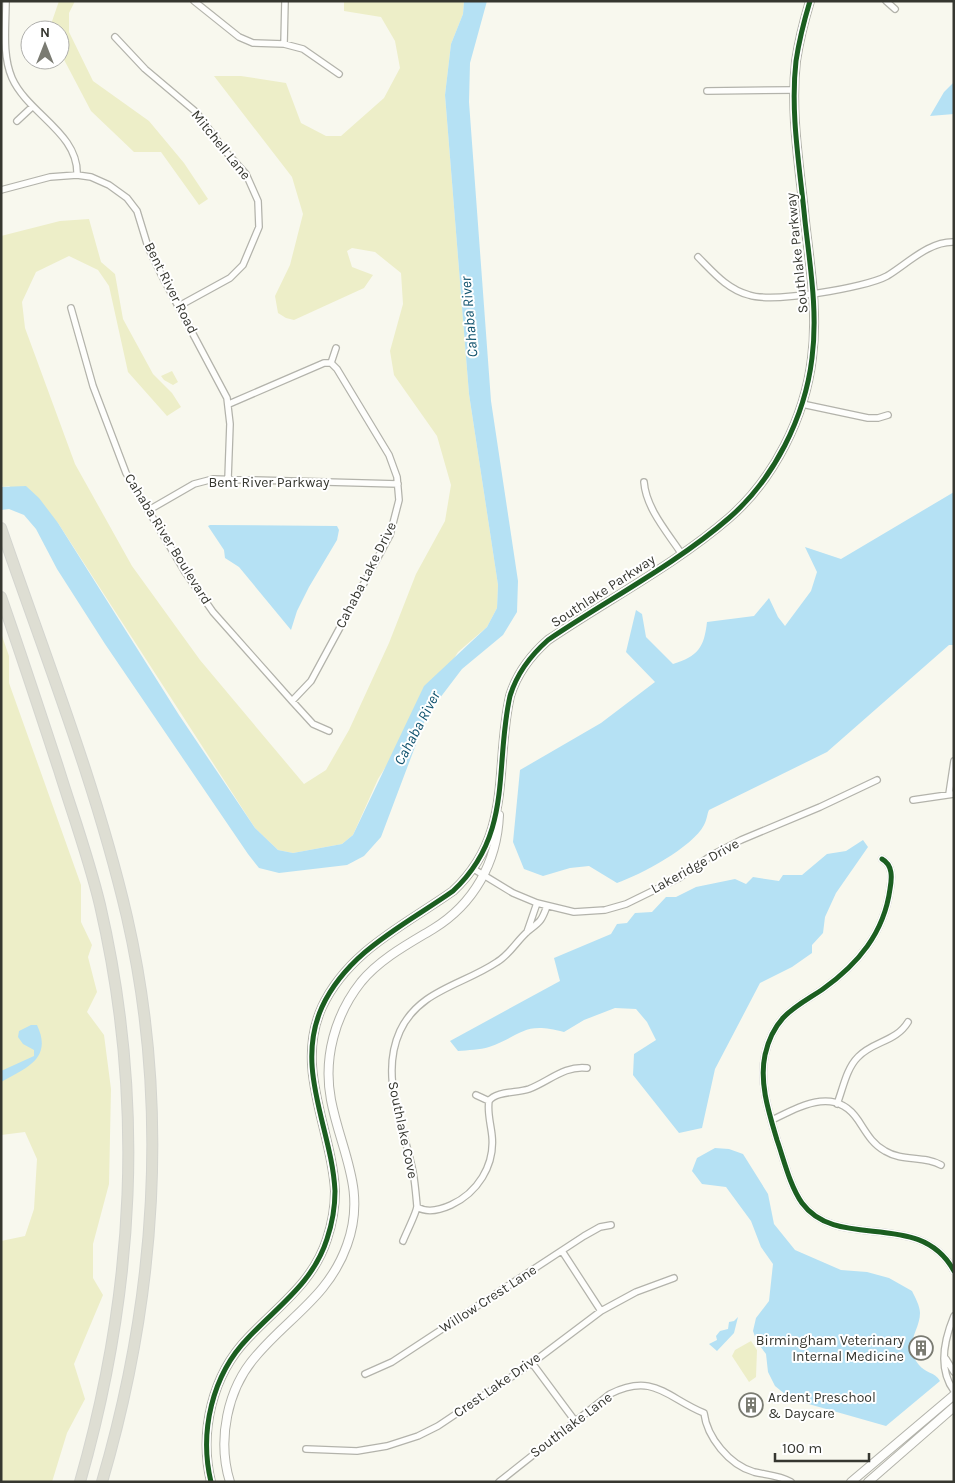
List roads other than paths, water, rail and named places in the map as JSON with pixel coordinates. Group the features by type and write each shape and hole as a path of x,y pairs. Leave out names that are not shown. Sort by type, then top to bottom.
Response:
{"highway":[{"path":"1,528 94,801 117,877 137,970 150,1078 152,1180 146,1275 132,1363 102,1482"},
{"path":"1,596 86,854 100,904 116,987 127,1079 129,1187 122,1281 116,1331 102,1398 80,1482"}],"street":[{"path":"6,1 8,66 16,85 32,107 71,148 77,161 77,175"},
{"path":"194,1 239,37 260,44 284,44 310,52 339,74"},
{"path":"284,44 285,1"},
{"name":"Southlake Parkway","path":"230,1482 225,1452 225,1428 231,1401 242,1377 264,1347 312,1302 326,1286 341,1262 350,1236 354,1211 353,1177 329,1092 330,1052 338,1021 348,1001 367,975 389,956 452,916 469,898 492,861 496,844 508,705 516,680 531,657 556,634 681,554 730,517 759,484 783,448 802,404 812,359 815,318 795,124 794,90 799,44 810,1"},
{"path":"886,1 895,9"},
{"name":"Mitchell Lane","path":"115,36 145,69 196,112 226,152 246,174 258,201 259,227 243,265 230,278 179,306"},
{"path":"707,91 794,90"},
{"path":"16,121 32,107"},
{"name":"Bent River Road","path":"1,190 50,177 77,175 91,177 109,185 128,198 137,212 148,247 217,376 229,404 228,479"},
{"path":"698,258 717,278 736,290 761,298 854,288 871,284 931,247 954,242"},
{"name":"Cahaba River Boulevard","path":"71,308 97,401 126,473 148,510 203,600 313,724 328,731"},
{"path":"229,404 324,363 331,363 336,348"},
{"name":"Cahaba Lake Drive","path":"292,701 311,681 390,535 397,510 398,484 389,455 337,369 331,363"},
{"path":"802,404 868,418 888,415"},
{"name":"Bent River Parkway","path":"148,510 200,482 228,479 398,484"},
{"path":"644,482 646,498 681,554"},
{"path":"913,800 951,794 954,761"},
{"name":"Lakeridge Drive","path":"472,868 513,893 537,903 583,912 615,908 679,878 717,852 741,840 820,807 877,780"},
{"name":"Southlake Parkway","path":"211,1482 207,1459 207,1430 212,1401 222,1376 247,1339 305,1282 320,1258 330,1230 335,1200 334,1181 316,1100 311,1067 313,1040 322,1007 337,980 360,955 453,891 472,868 487,844 498,808"},
{"path":"882,859 890,868 891,882 886,910 877,932 848,969 789,1012 776,1027 770,1038 763,1070 772,1120 797,1195 808,1210 832,1224 913,1237 936,1250 954,1271"},
{"name":"Southlake Cove","path":"403,1241 417,1207 414,1174 393,1085 392,1065 396,1042 406,1020 428,997 498,962 515,947 527,932 537,903"},
{"name":"Southlake Cove","path":"527,932 538,926 548,906"},
{"path":"837,1104 856,1059 868,1049 900,1034 908,1022"},
{"path":"489,1101 496,1095 530,1088 570,1068 587,1068"},
{"path":"476,1095 489,1101"},
{"path":"417,1207 430,1211 446,1208 470,1194 482,1179 490,1163 493,1147 489,1101"},
{"path":"772,1120 812,1102 837,1104 854,1114 869,1137 884,1151 902,1157 930,1160 941,1165"},
{"name":"Willow Crest Lane","path":"366,1374 387,1365 595,1230 611,1225"},
{"path":"562,1251 602,1311"},
{"name":"Crest Lake Drive","path":"306,1449 357,1451 406,1441 438,1426 522,1367 532,1363 602,1311 636,1292 674,1278"},
{"path":"851,1482 954,1393 946,1376 944,1356 945,1339 954,1316"},
{"path":"944,1356 954,1372"},
{"path":"532,1363 575,1421"},
{"name":"Southlake Lane","path":"499,1482 616,1391 630,1387 654,1387 669,1393 704,1413 706,1426 711,1436 742,1467 791,1482"},
{"path":"868,1482 954,1406"}],"water":[{"name":"Cahaba River","path":"464,1 487,1 470,63 469,102 491,401 518,581 517,612 503,635 462,669 427,715 381,837 364,856 347,865 279,873 259,868 248,854 105,644 57,569 36,529 24,515 9,509 1,510 1,487 26,486 39,498 58,523 179,715 255,828 278,850 293,853 342,844 353,835 424,686 487,627 497,608 498,585 469,394 445,95 451,44 463,14"},
{"path":"954,82 954,114 930,116 944,92"},
{"path":"954,492 954,645 949,645 827,752 709,810 705,823 689,842 678,851 639,874 617,883 589,866 570,868 543,876 524,869 513,842 520,770 601,723 655,682 626,652 636,610 642,614 646,637 673,664 688,658 698,650 702,645 707,622 754,616 769,598 778,617 785,626 811,591 817,572 805,547 841,559"},
{"path":"208,526 337,526 339,530 337,540 309,587 297,611 291,630 239,567 225,558 224,550"},
{"path":"863,840 868,847 836,893 825,917 823,933 812,945 812,953 792,967 760,983 715,1069 702,1128 679,1133 633,1075 634,1054 656,1040 647,1022 636,1009 615,1008 584,1020 564,1032 540,1028 531,1029 482,1049 458,1051 450,1041 560,981 554,958 611,934 617,924 627,923 635,913 652,912 666,897 676,897 696,887 735,879 746,884 753,877 779,881 783,875 802,875 827,854 846,851"},
{"path":"31,1025 37,1025 41,1037 42,1046 39,1054 28,1067 1,1082 1,1071 34,1056 34,1050 23,1044 18,1037 19,1031"},
{"path":"715,1148 729,1149 743,1154 768,1194 774,1224 795,1250 841,1270 867,1272 889,1278 912,1291 920,1313 912,1345 914,1358 921,1368 940,1381 886,1426 791,1399 775,1386 768,1372 766,1354 757,1342 753,1331 756,1318 769,1301 773,1264 761,1247 751,1221 726,1187 702,1184 692,1171 697,1158"},
{"path":"738,1317 734,1333 717,1351 709,1344 717,1340 716,1336 720,1331 728,1329 729,1322 734,1321"}],"place":[{"name":"Birmingham Veterinary Internal Medicine","path":"921,1348"},
{"name":"Ardent Preschool & Daycare","path":"751,1405"}]}
